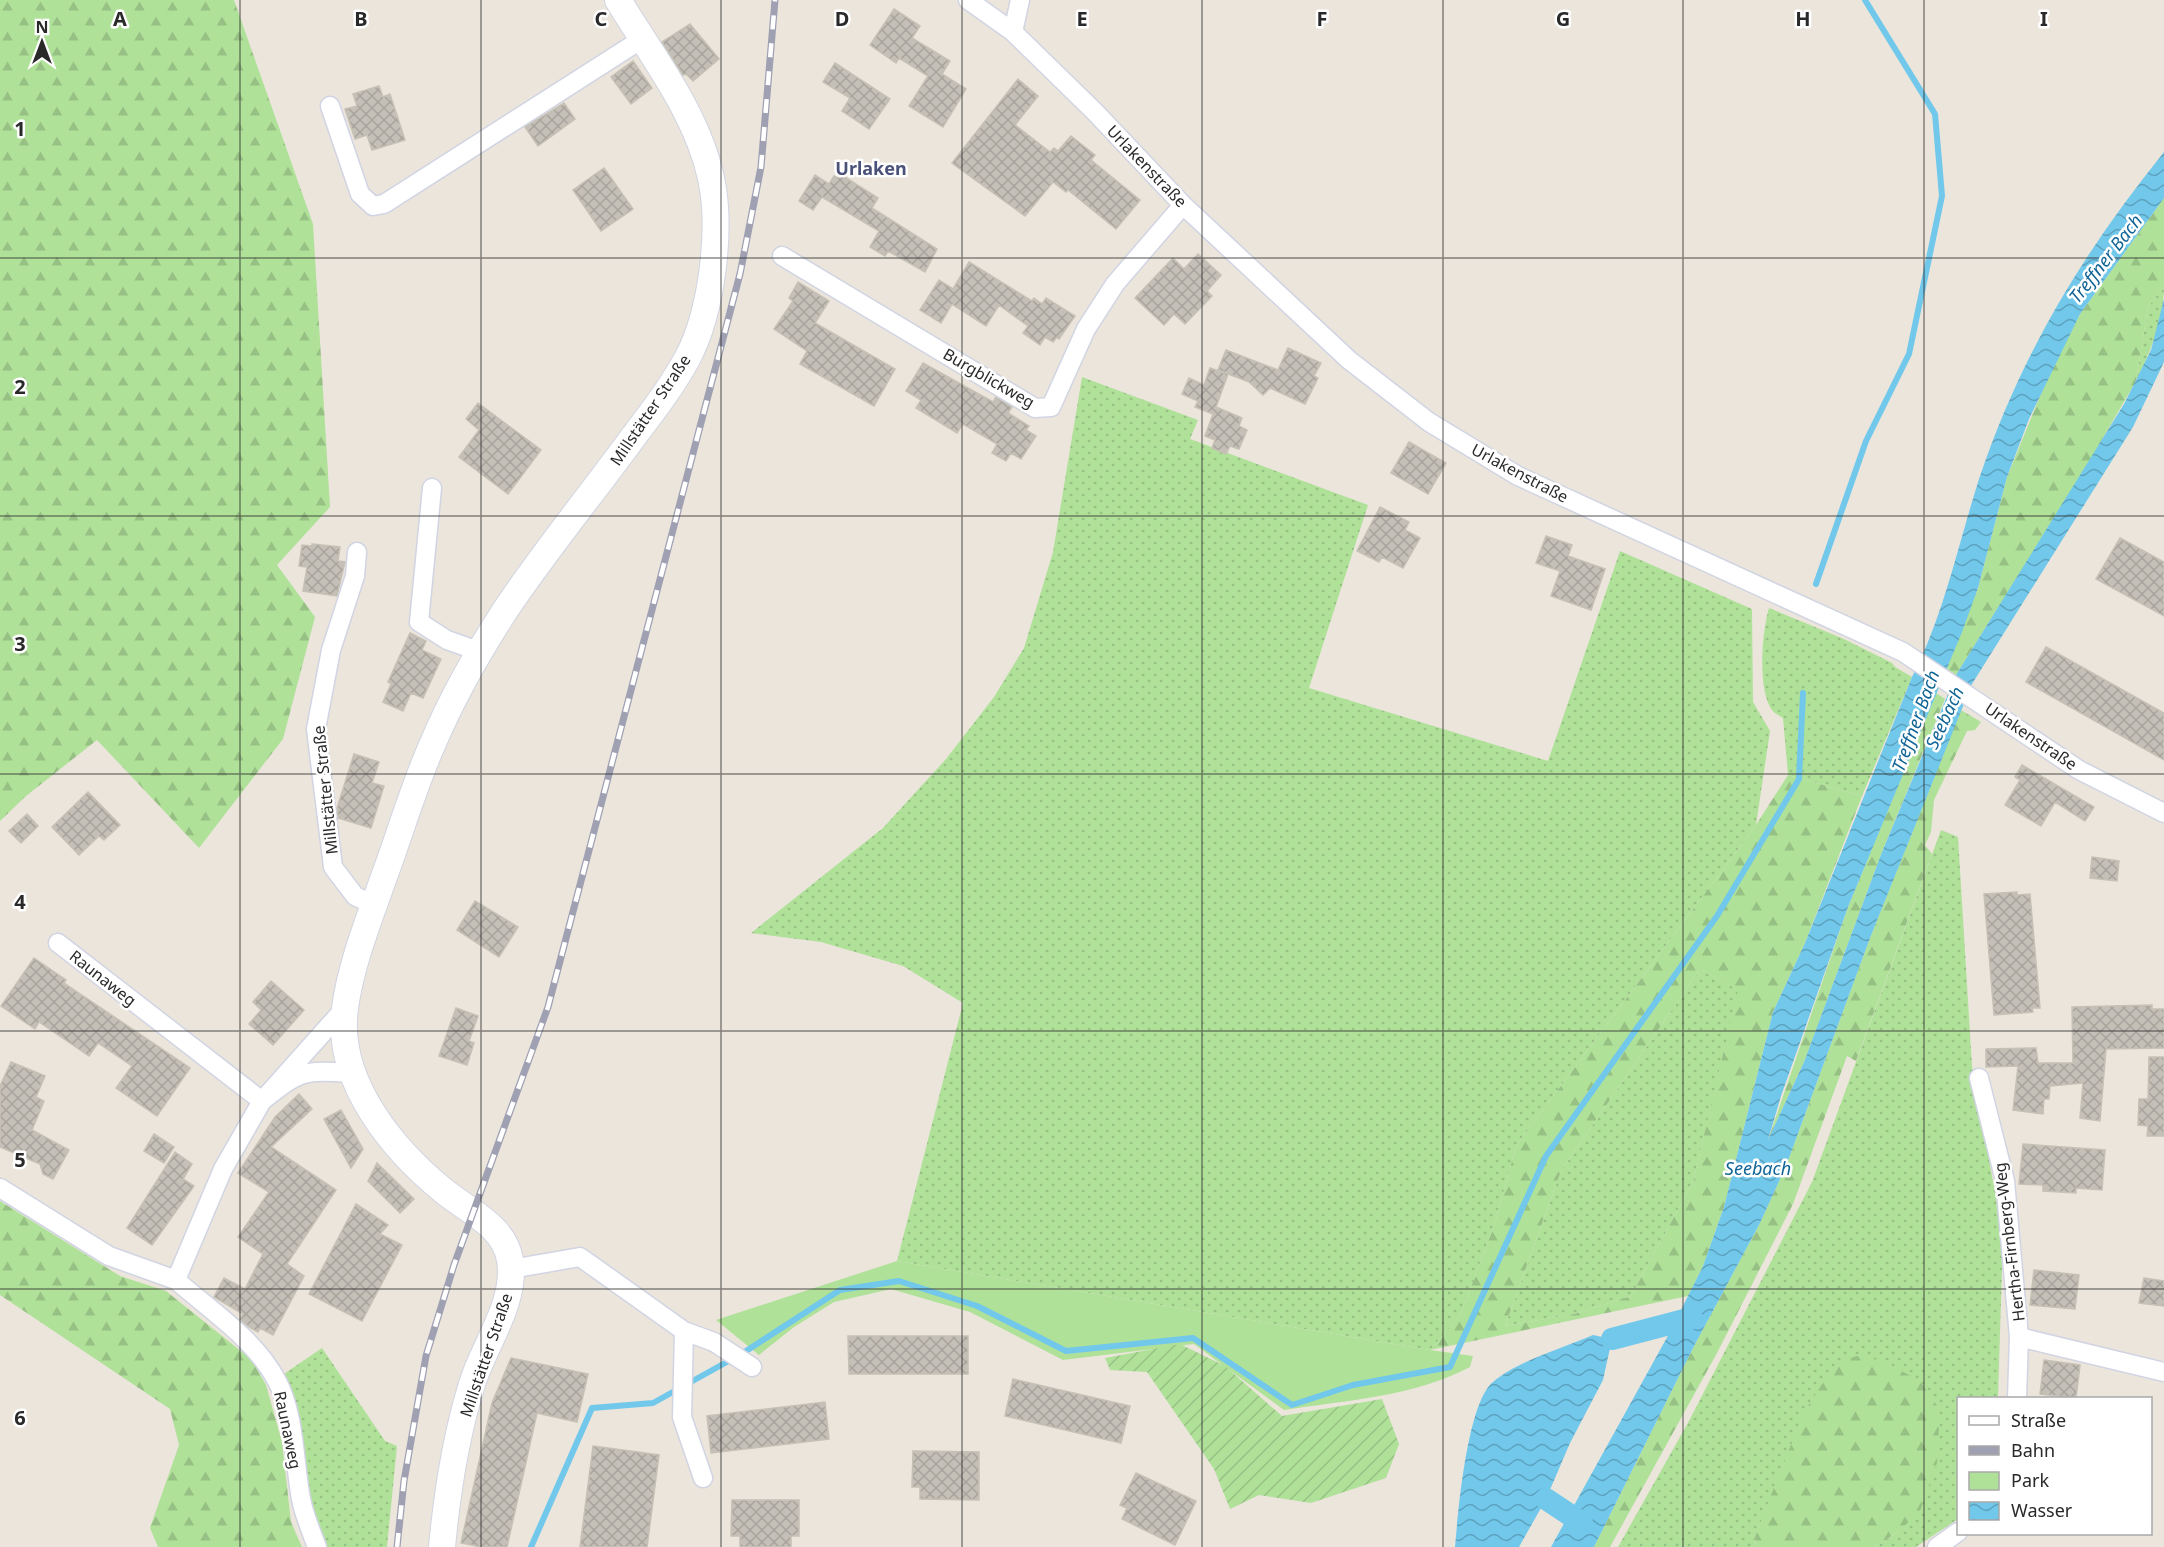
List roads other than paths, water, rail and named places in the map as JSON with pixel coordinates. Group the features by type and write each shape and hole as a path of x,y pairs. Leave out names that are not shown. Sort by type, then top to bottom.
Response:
{"street":[{"name":"Millstätter Straße","path":"442,1547 459,1437 473,1382 502,1313 511,1269 510,1254 491,1225 425,1176 382,1127 352,1073 345,1038 345,1009 365,929 431,747 453,700 504,612 662,399 688,357 703,321 712,284 714,233 712,180 699,140 675,90 618,0"},
{"name":"Urlakenstraße","path":"968,0 1013,32 1095,112 1183,205 1349,360 1429,422 1518,476 1902,652 2079,770 2164,813"},
{"path":"1013,32 1020,0"},
{"path":"330,106 360,194 373,206 384,204 642,39"},
{"name":"Burgblickweg","path":"782,256 1035,408 1051,407 1086,329 1115,284 1183,205"},
{"path":"432,488 419,622 447,640 481,652"},
{"name":"Millstätter Straße","path":"357,552 355,576 331,650 316,729 333,867 355,896 374,905"},
{"name":"Raunaweg","path":"58,943 262,1101"},
{"path":"176,1280 223,1169 262,1101 345,1009"},
{"path":"262,1101 288,1080 311,1070 352,1073"},
{"name":"Hertha-Firnberg-Weg","path":"1979,1078 2005,1181 2019,1337 2017,1397"},
{"name":"Raunaweg","path":"0,1188 109,1256 176,1280 258,1353 278,1382 288,1416 301,1502 317,1547"},
{"name":"Millstätter Straße","path":"511,1269 580,1257 684,1331 714,1342 752,1367"},
{"path":"684,1331 682,1418 703,1478"},
{"name":"Hertha-Firnberg-Weg","path":"2019,1337 2164,1372"},
{"path":"1937,1547 1957,1533"}],"water":[{"path":"2164,152 2164,198 2080,314 2029,419 2007,477 1978,588 1848,907 1781,1096 1768,1140 1804,1062 1882,852 1956,675 2124,404 2151,350 2164,299 2164,362 2133,427 1972,684 1870,938 1786,1166 1760,1223 1693,1348 1594,1547 1551,1547 1670,1332 1703,1266 1724,1207 1773,1012 1805,943 1933,629 1950,580 1979,479 2014,390 2034,347 2081,267 2134,190"},
{"path":"1593,1335 1612,1339 1603,1380 1570,1443 1546,1499 1519,1547 1455,1547 1465,1460 1470,1434 1484,1394 1503,1374"}],"waterway":[{"path":"1816,584 1866,441 1909,354 1942,196 1935,114 1865,0"},
{"path":"531,1547 592,1408 653,1403 743,1353 840,1290 899,1281 977,1306 1066,1351 1193,1338 1292,1405 1353,1385 1450,1367 1546,1156 1717,916 1799,779 1803,693"},
{"path":"1612,1339 1692,1318"},
{"path":"1546,1499 1582,1523"}],"railway":[{"path":"397,1547 404,1481 426,1356 454,1265 548,1007 740,274 761,167 775,0"}],"district":[{"name":"Urlaken","path":"871,169"}],"water label":[{"name":"Treffner Bach","path":"2106,259"},
{"name":"Seebach","path":"1945,718"},
{"name":"Treffner Bach","path":"1916,721"},
{"name":"Seebach","path":"1758,1169"}]}
